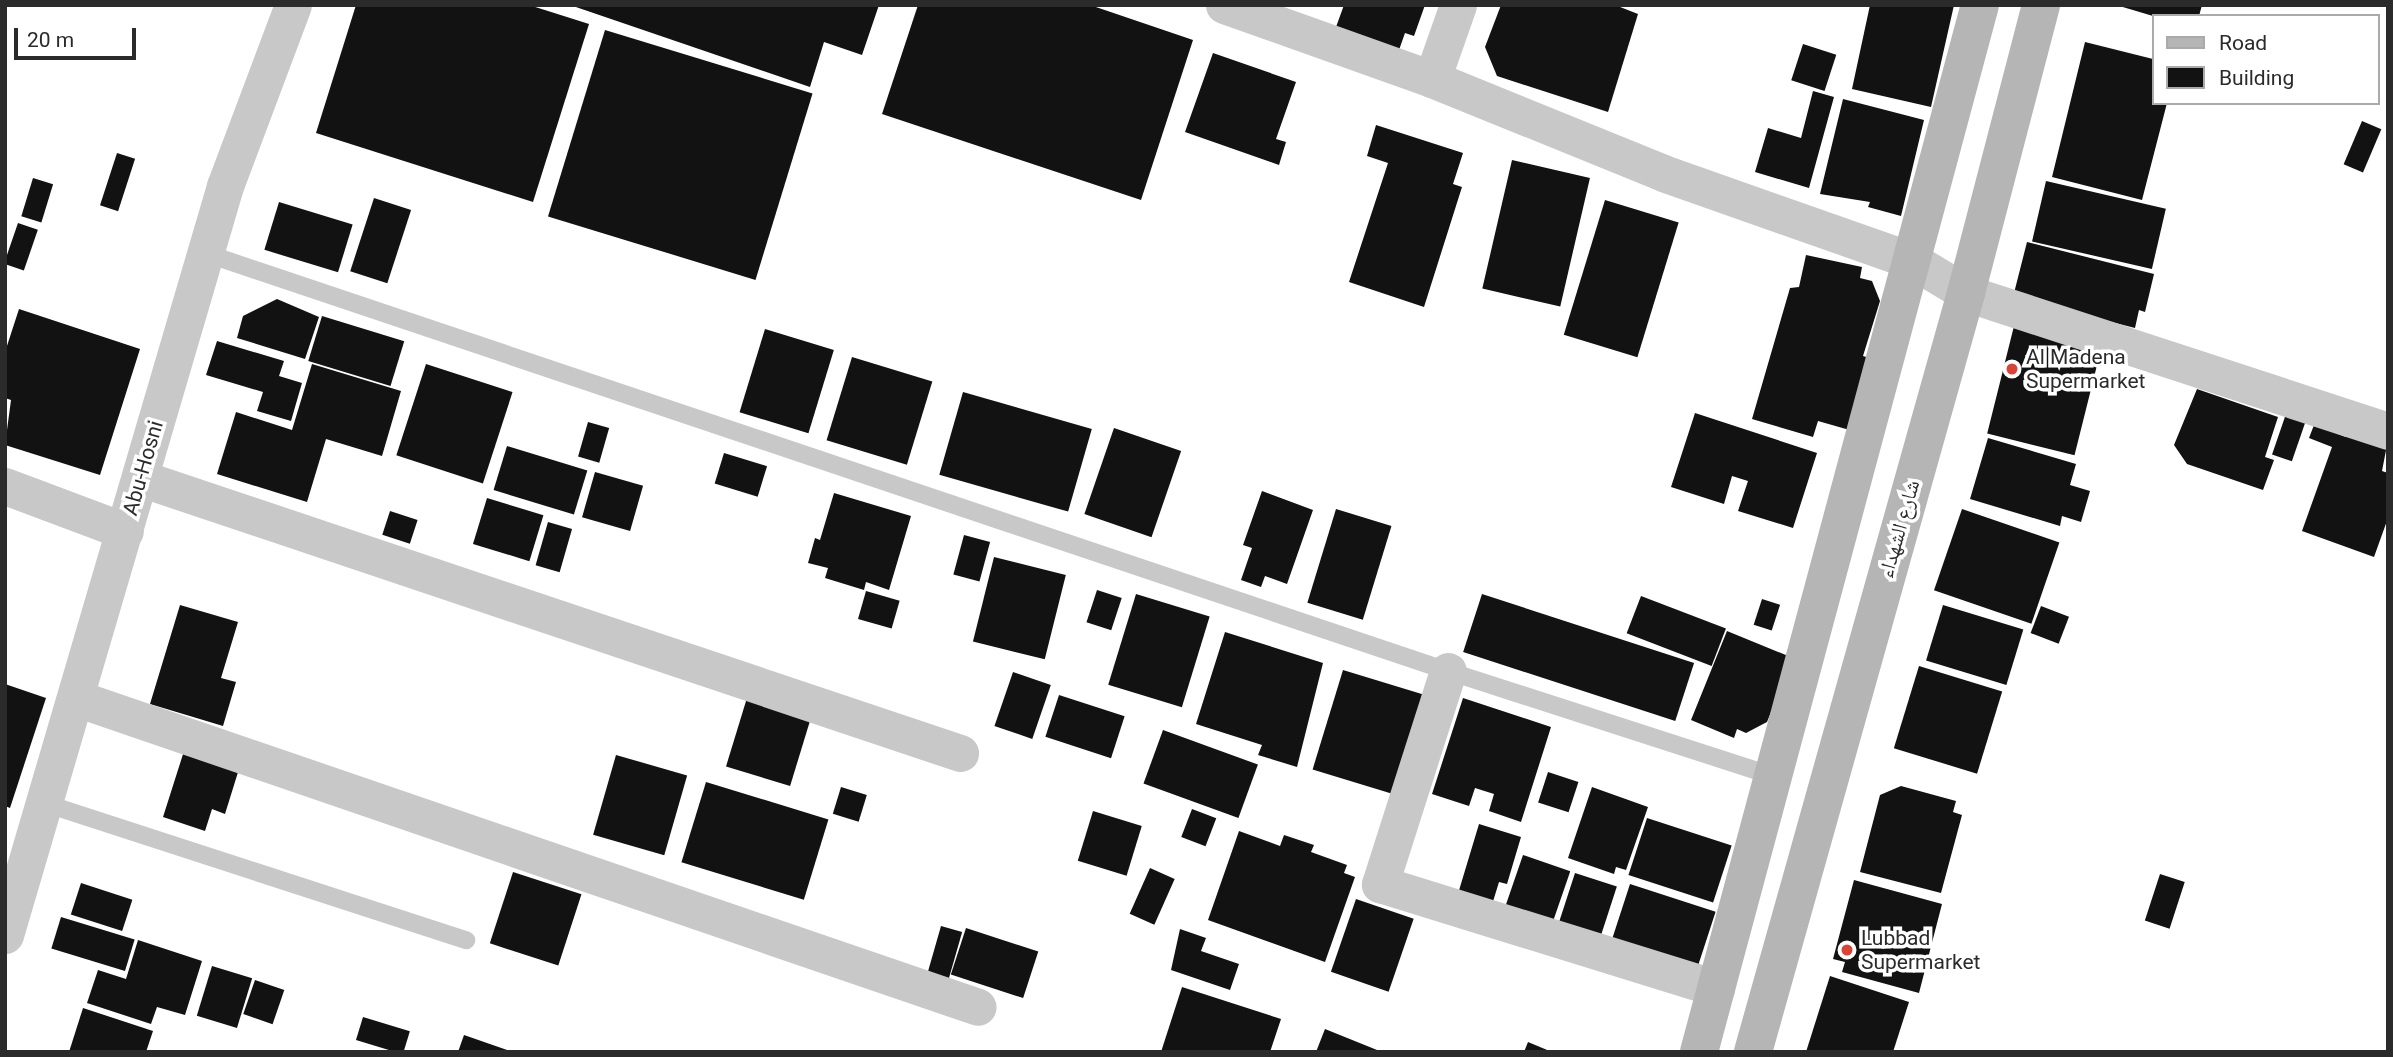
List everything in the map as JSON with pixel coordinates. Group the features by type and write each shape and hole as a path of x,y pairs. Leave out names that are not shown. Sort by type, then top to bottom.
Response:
{"main road":[{"path":"1699,1052 1774,776 1820,593 1913,261 1980,5"},
{"name":"شارع الشهداء","path":"1753,1052 1966,293 2041,5"}],"street":[{"name":"Abu-Hosni","path":"5,934 11,895 44,803 76,698 225,186 293,5"},
{"path":"1224,5 1432,79 1663,173 1913,261 1966,293 2388,431"},
{"path":"1432,79 1458,5"},
{"path":"140,478 960,753"},
{"path":"5,486 125,531"},
{"path":"1448,671 1380,884 1716,988"},
{"path":"76,698 978,1007"}],"lane":[{"path":"205,253 1448,671 1774,776"},
{"path":"44,803 466,940"}],"building":[{"path":"356,5 529,5 589,24 533,202 316,133"},
{"path":"570,5 879,5 862,55 824,42 810,87"},
{"path":"918,5 1090,5 1193,40 1141,200 882,114"},
{"path":"1344,5 1425,5 1414,36 1405,33 1399,50 1336,27"},
{"path":"1501,5 1615,5 1638,14 1608,112 1497,76 1485,47"},
{"path":"1870,5 1954,5 1931,107 1852,89"},
{"path":"2116,5 2202,5 2200,14 2152,16"},
{"path":"605,30 813,93 756,280 548,216"},
{"path":"2085,42 2152,59 2152,105 2166,105 2142,200 2052,177"},
{"path":"1803,44 1836,55 1825,91 1791,80"},
{"path":"1213,53 1296,82 1276,139 1286,142 1279,165 1185,132"},
{"path":"1813,91 1834,97 1809,188 1755,172 1768,128 1801,138"},
{"path":"1843,99 1924,120 1901,216 1868,207 1870,202 1820,194"},
{"path":"2362,121 2381,129 2363,172 2344,164"},
{"path":"1376,125 1463,153 1453,184 1462,187 1424,307 1349,282 1388,163 1367,156"},
{"path":"117,153 135,159 118,211 100,205"},
{"path":"1512,160 1590,178 1560,307 1482,289"},
{"path":"33,178 53,184 41,222 21,216"},
{"path":"2046,181 2166,209 2152,269 2032,241"},
{"path":"374,198 411,210 387,283 350,271"},
{"path":"1605,200 1679,223 1637,357 1564,335"},
{"path":"279,202 353,225 338,272 264,250"},
{"path":"18,223 38,230 24,270 5,264"},
{"path":"2027,242 2154,274 2145,312 2139,310 2135,328 2013,297"},
{"path":"1806,255 1862,267 1860,278 1872,281 1880,301 1863,356 1873,359 1853,431 1818,421 1813,437 1752,419 1790,288 1799,287"},
{"path":"277,299 319,317 305,359 237,338 243,316"},
{"path":"19,309 140,349 100,475 5,445 11,400 5,398 5,352"},
{"path":"322,316 404,341 391,386 308,361"},
{"path":"2016,318 2103,340 2075,455 1987,433"},
{"path":"765,329 834,350 808,433 740,412"},
{"path":"217,341 284,361 279,376 302,383 291,421 257,411 263,392 206,375"},
{"path":"852,357 932,382 907,465 827,440"},
{"path":"312,364 401,391 382,456 326,439 307,502 217,474 236,412 292,430"},
{"path":"426,364 513,392 483,483 396,455"},
{"path":"2197,389 2278,417 2265,457 2274,460 2263,490 2187,464 2174,445"},
{"path":"963,392 1092,429 1068,512 939,475"},
{"path":"2287,411 2307,418 2292,461 2272,454"},
{"path":"1695,413 1817,453 1793,528 1738,511 1748,481 1732,476 1724,504 1671,487"},
{"path":"588,422 609,428 599,463 578,457"},
{"path":"2314,425 2346,437 2348,433 2388,440 2382,471 2388,473 2388,518 2374,557 2302,531 2332,447 2309,438"},
{"path":"1114,428 1181,451 1152,537 1084,514"},
{"path":"1988,438 2076,464 2070,485 2090,491 2081,522 2062,516 2060,526 1970,499"},
{"path":"507,446 587,471 574,515 494,490"},
{"path":"724,453 767,466 758,497 715,484"},
{"path":"595,472 643,486 630,531 582,517"},
{"path":"1262,491 1313,510 1287,584 1265,576 1261,587 1241,580 1252,548 1243,545"},
{"path":"834,493 911,516 889,590 866,582 864,590 825,578 828,568 808,563 815,538 820,540"},
{"path":"487,498 543,515 529,561 473,544"},
{"path":"1336,509 1391,526 1363,620 1307,603"},
{"path":"1962,509 2059,543 2031,624 1934,590"},
{"path":"390,511 418,520 410,544 382,535"},
{"path":"548,522 572,529 560,572 536,565"},
{"path":"964,535 990,542 979,582 953,575"},
{"path":"994,557 1066,575 1045,659 973,641"},
{"path":"1097,590 1122,598 1111,630 1086,622"},
{"path":"866,591 900,601 892,629 858,619"},
{"path":"1136,594 1210,617 1182,707 1108,685"},
{"path":"1482,594 1694,663 1675,721 1463,652"},
{"path":"1641,596 1726,629 1712,666 1627,633"},
{"path":"1762,599 1780,605 1772,631 1754,625"},
{"path":"180,605 238,622 221,678 236,682 223,726 150,704"},
{"path":"1943,605 2023,630 2006,685 1926,660"},
{"path":"2041,606 2069,617 2059,644 2031,633"},
{"path":"1727,631 1793,658 1767,722 1746,733 1737,729 1734,738 1691,720"},
{"path":"1225,632 1323,663 1297,767 1258,755 1262,745 1196,724"},
{"path":"1919,666 2002,691 1977,774 1894,748"},
{"path":"1343,670 1429,696 1399,796 1313,769"},
{"path":"1013,672 1051,685 1032,739 994,726"},
{"path":"5,684 46,698 10,808 5,806"},
{"path":"750,688 814,708 790,786 726,766"},
{"path":"1059,695 1125,716 1111,758 1045,737"},
{"path":"1463,698 1551,727 1521,822 1489,811 1494,794 1475,788 1469,806 1432,794"},
{"path":"1163,730 1258,765 1238,818 1144,784"},
{"path":"184,751 239,769 225,814 212,809 205,831 163,817"},
{"path":"616,755 687,775 664,855 593,835"},
{"path":"1548,772 1578,782 1569,812 1538,802"},
{"path":"706,782 828,819 804,900 681,862"},
{"path":"1901,786 1956,801 1953,812 1962,815 1941,893 1860,872 1880,795"},
{"path":"841,787 867,795 859,822 833,814"},
{"path":"1592,787 1648,807 1626,870 1616,867 1614,874 1568,858"},
{"path":"1192,809 1216,818 1206,846 1181,837"},
{"path":"1093,811 1142,826 1127,876 1078,861"},
{"path":"1647,818 1732,846 1713,903 1628,875"},
{"path":"1479,824 1521,837 1507,884 1499,882 1491,908 1457,897"},
{"path":"1239,831 1280,846 1284,835 1314,845 1311,852 1347,865 1344,873 1355,877 1325,962 1208,920"},
{"path":"1523,855 1570,871 1552,923 1505,907"},
{"path":"1150,868 1175,879 1154,925 1130,914"},
{"path":"513,872 581,894 558,966 490,943"},
{"path":"1575,873 1617,887 1601,936 1559,922"},
{"path":"2160,874 2185,882 2170,929 2145,921"},
{"path":"1854,880 1942,904 1919,993 1842,972 1845,962 1833,959"},
{"path":"81,883 132,900 122,931 71,914"},
{"path":"1630,884 1716,912 1697,970 1611,942"},
{"path":"1356,899 1414,919 1389,992 1331,972"},
{"path":"61,917 135,940 125,971 51,949"},
{"path":"941,926 962,932 949,978 928,972"},
{"path":"966,928 1038,951 1023,998 951,975"},
{"path":"1180,929 1206,938 1201,951 1239,964 1230,990 1171,970"},
{"path":"138,940 202,961 185,1015 157,1007 151,1024 87,1003 98,970 126,979"},
{"path":"212,966 252,978 237,1028 197,1016"},
{"path":"1830,976 1909,1002 1893,1052 1806,1052"},
{"path":"255,980 284,990 273,1024 243,1014"},
{"path":"1182,987 1281,1019 1270,1052 1161,1052"},
{"path":"83,1008 153,1031 146,1052 69,1052"},
{"path":"363,1017 410,1031 404,1052 356,1040"},
{"path":"1325,1029 1382,1052 1316,1052"},
{"path":"464,1035 510,1051 510,1052 458,1052"},
{"path":"1528,1042 1552,1052 1524,1052"}],"place":[{"name":"Al Madena Supermarket","path":"2012,369"},
{"name":"Lubbad Supermarket","path":"1847,950"}]}
